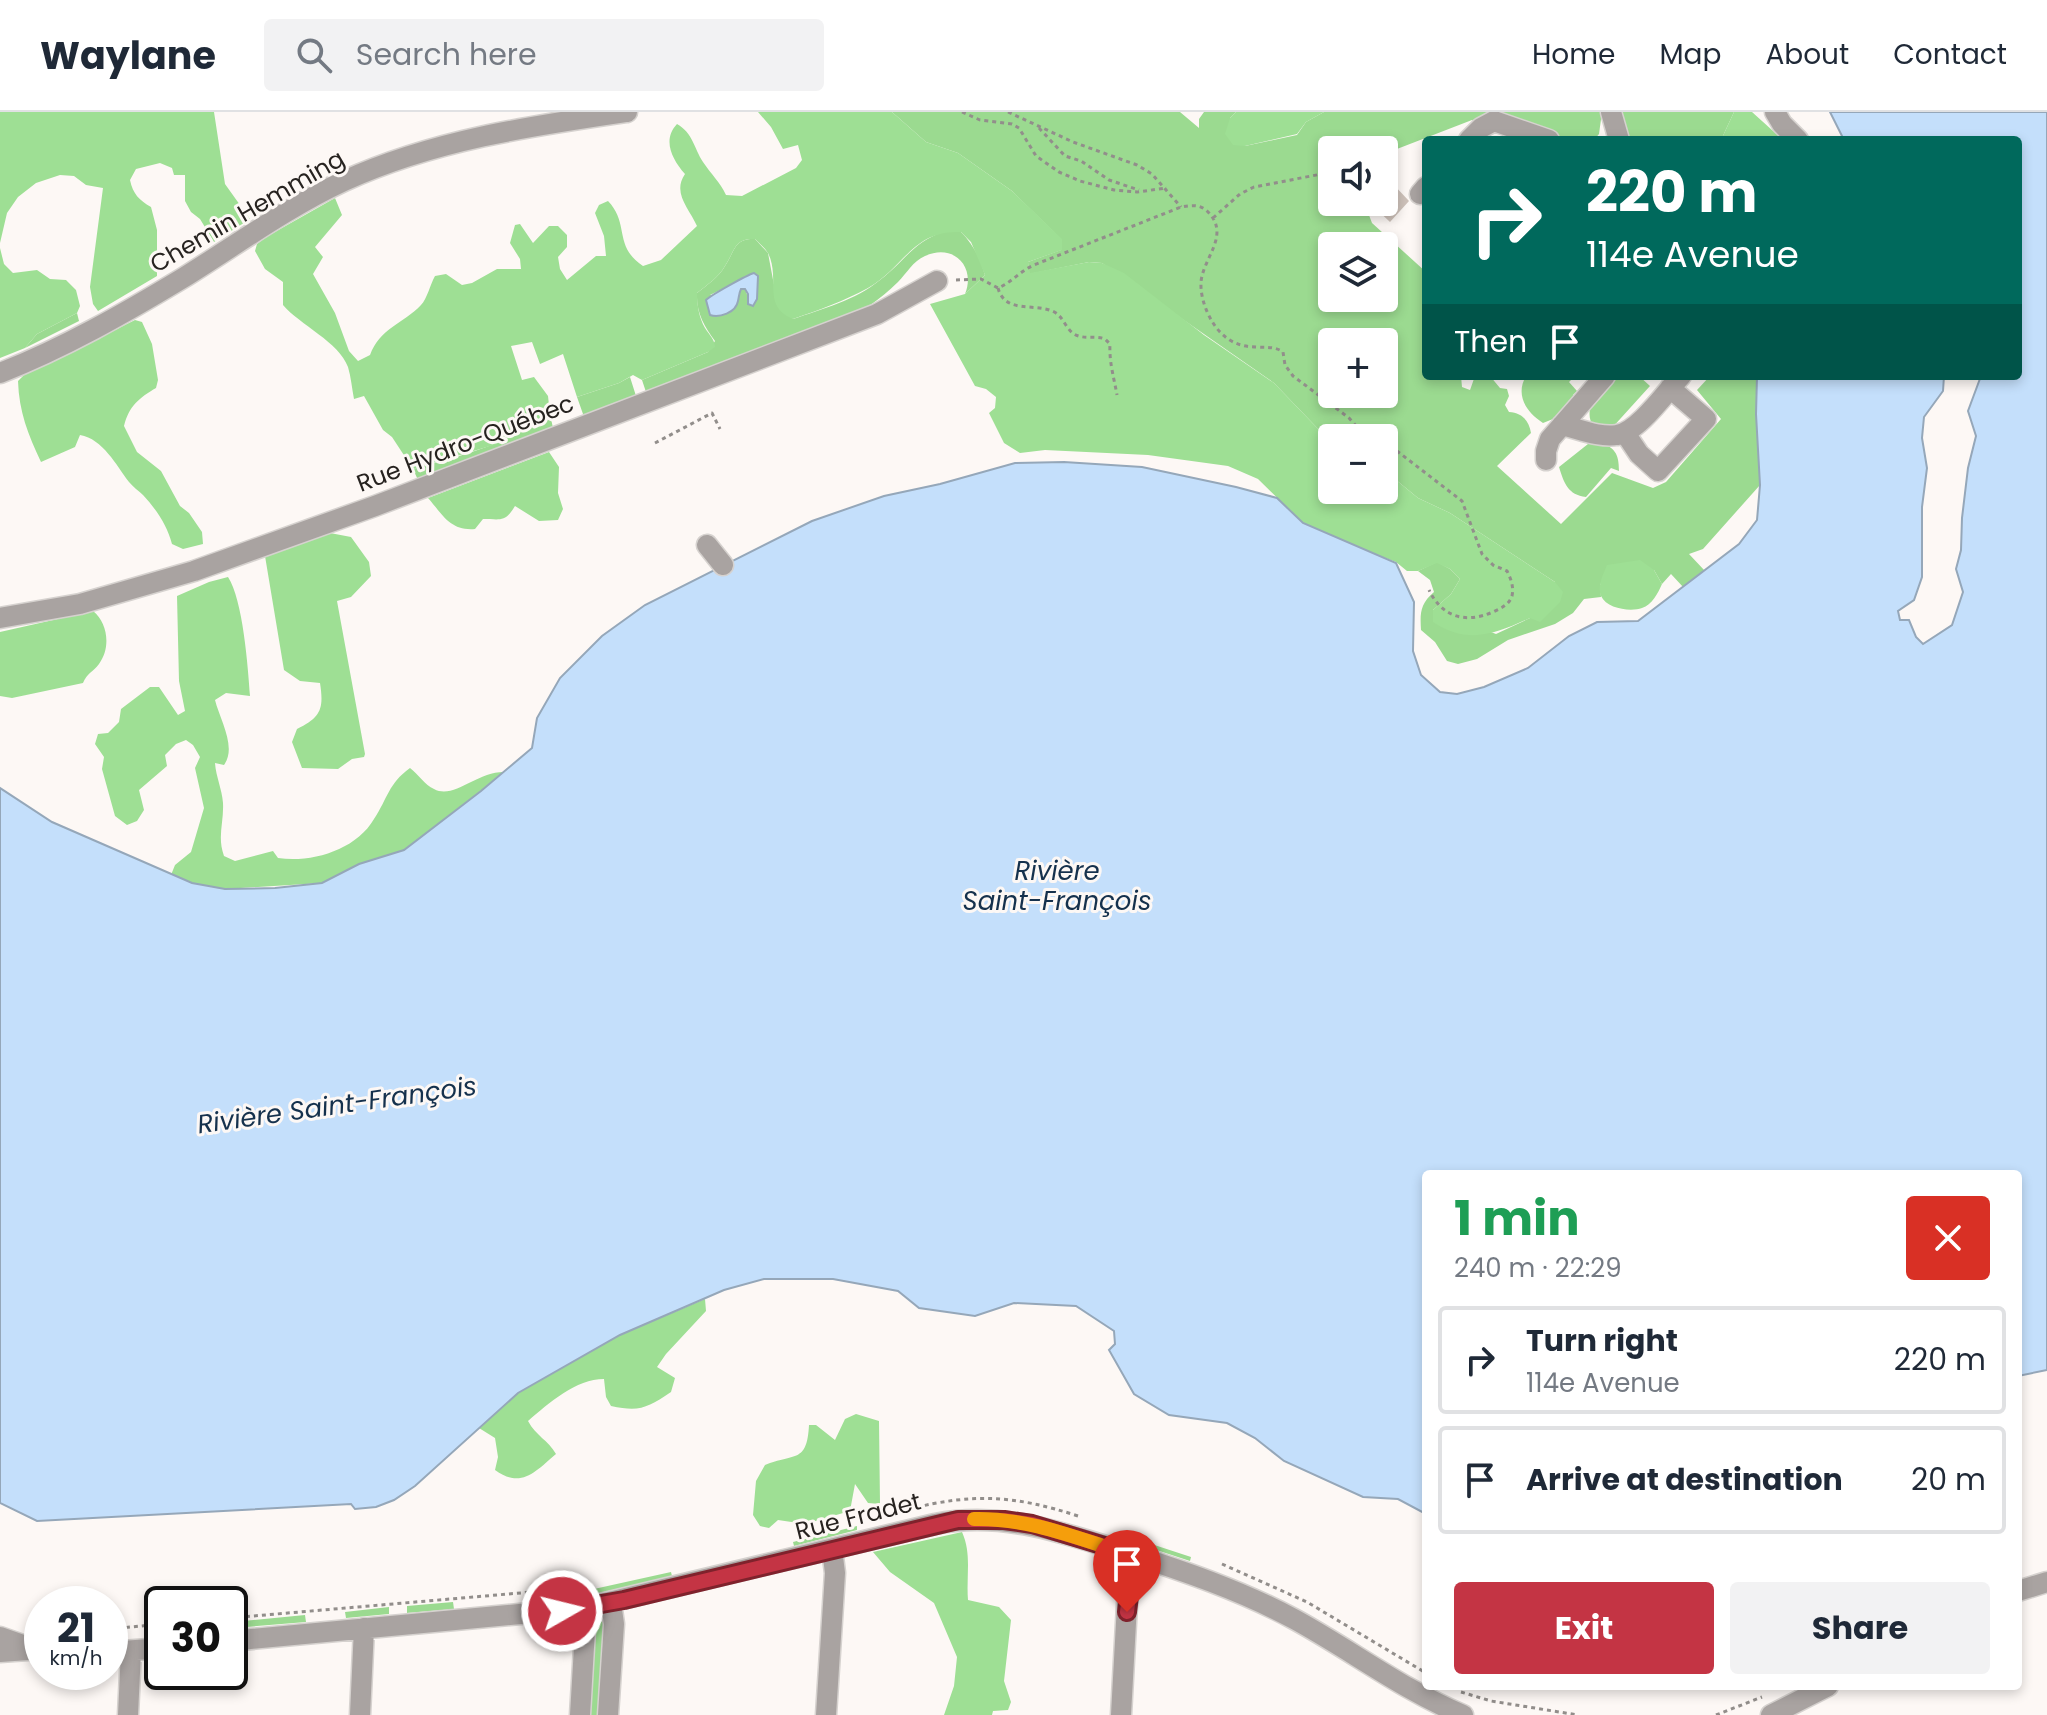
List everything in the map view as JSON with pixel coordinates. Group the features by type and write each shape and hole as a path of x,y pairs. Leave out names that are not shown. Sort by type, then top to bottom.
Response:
{"street":[{"name":"Chemin Hemming","path":"0,373 93,328 314,197 373,168 489,134 627,112"},
{"path":"1611,112 1618,136"},
{"path":"1775,112 1794,136"},
{"path":"1473,136 1494,121 1537,136"},
{"name":"Rue Hydro-Québec","path":"0,618 80,604 194,571 375,506 877,314 937,281"},
{"path":"1546,460 1550,439 1601,380"},
{"path":"1562,425 1603,435 1625,433 1675,382 1706,419 1658,471 1639,454 1625,433"},
{"path":"707,545 723,565"},
{"name":"Rue Fradet","path":"248,1639 584,1608 946,1522 988,1519 1046,1528 1204,1578 1266,1605 1423,1696 1463,1715"},
{"path":"826,1715 835,1573 832,1549"},
{"path":"1121,1715 1129,1581 1134,1555"},
{"path":"2022,1590 2047,1582"},
{"path":"608,1715 614,1624 611,1603"},
{"path":"580,1715 584,1608"},
{"path":"360,1715 364,1628"},
{"path":"0,1637 24,1645"},
{"path":"128,1651 144,1650"},
{"path":"0,1652 24,1651"},
{"path":"128,1715 131,1651"},
{"path":"1771,1715 1820,1690"}],"path":[{"path":"962,112 980,120 1012,124 1019,128 1036,156 1059,172 1114,190 1167,188"},
{"path":"1008,112 1073,142 1137,165 1167,188 1181,207"},
{"path":"1037,125 1065,156 1081,161 1109,180 1142,191"},
{"path":"1213,218 1240,194 1254,187 1318,175"},
{"path":"998,288 1034,265 1181,207 1200,206 1213,218 1217,229 1217,239 1201,282 1208,314 1219,331 1230,341 1247,347 1278,348 1283,352 1285,365 1293,376 1354,424"},
{"path":"937,281 981,279 998,288 1005,301 1017,306 1051,310 1074,334 1083,338 1105,339 1110,344 1109,360 1114,370 1117,395"},
{"path":"655,443 712,413 720,429"},
{"path":"1398,452 1462,501 1482,554 1493,565 1507,571 1513,593 1503,607 1479,618 1462,619 1446,612 1435,602 1429,590"},
{"name":"Rue Fradet","path":"908,1509 961,1498"},
{"path":"248,1616 551,1590"},
{"path":"1459,1690 1491,1701 1578,1715"},
{"path":"1716,1715 1772,1691"}],"green space":[{"path":"0,112 214,112 225,184 250,219 214,242 185,201 185,175 174,175 172,168 160,163 136,169 130,180 131,185 137,196 151,207 157,230 157,276 98,311 93,304 90,287 103,188 86,185 74,176 60,175 36,183 18,197 7,213 0,243"},
{"path":"758,112 892,112 926,142 958,153 1012,191 1062,239 1062,250 1028,262 1030,273 1089,262 1102,263 1124,273 1204,335 1274,383 1318,429 1318,504 1398,504 1398,482 1418,498 1450,513 1555,582 1563,592 1560,602 1540,622 1530,618 1482,635 1458,633 1433,622 1433,610 1451,594 1460,579 1450,569 1437,563 1418,571 1407,571 1396,562 1338,540 1303,523 1258,479 1228,466 1148,455 1045,450 1020,453 1004,443 989,413 995,408 996,397 986,389 975,386 930,304 965,294 985,275 971,242 961,232 931,237 868,288 793,319 777,307 768,253 755,239 743,241 736,246 720,274 697,293 701,320 715,347 708,352 642,380 633,375 577,397 563,354 540,364 532,342 511,346 522,380 534,377 548,396 550,414 507,441 413,469 392,437 383,430 364,396 354,399 348,367 343,358 283,305 283,282 265,269 255,251 257,244 266,237 335,198 342,215 315,247 323,257 313,274 335,313 349,351 358,361 370,355 386,332 421,305 435,276 446,274 462,285 497,269 521,269 520,259 510,243 515,225 520,224 533,243 549,226 558,226 567,235 567,247 558,257 560,269 567,280 596,256 606,256 604,236 595,213 599,205 608,201 619,218 628,251 634,258 643,266 661,260 697,226 681,194 681,181 685,174 670,149 670,136 677,124 690,136 703,162 726,195 742,196 796,168 802,160 798,145 783,149"},
{"path":"892,112 1180,112 1199,128 1199,119 1204,112 1236,112 1230,118 1245,146 1297,135 1306,122 1324,112 1602,112 1597,136 1555,136 1520,123 1477,123 1472,120 1431,136 1422,136 1422,139 1398,149 1398,136 1318,136 1318,216 1369,216 1382,232 1318,232 1318,312 1398,312 1398,247 1422,268 1422,380 1461,380 1462,387 1470,390 1474,380 1493,380 1500,388 1507,389 1509,396 1505,405 1509,412 1524,418 1531,433 1497,466 1561,524 1612,473 1653,488 1666,482 1721,419 1697,390 1706,380 1757,380 1760,485 1703,549 1689,554 1705,571 1684,588 1671,574 1662,584 1654,570 1600,584 1601,597 1584,599 1573,613 1555,624 1508,640 1477,659 1458,664 1447,661 1435,642 1421,630 1422,609 1434,592 1430,580 1418,571 1437,562 1450,569 1460,579 1451,594 1433,610 1496,634 1530,618 1555,582 1450,513 1418,498 1398,482 1398,424 1318,424 1318,429 1274,383 1102,263 1089,262 1029,274 1028,262 1061,250 1061,239 1012,191 958,153 926,142"},
{"path":"1236,112 1324,112 1306,122 1297,134 1245,146 1233,145 1225,134 1230,118"},
{"path":"1619,112 1734,112 1723,136 1627,136"},
{"path":"1734,112 1752,112 1779,136 1723,136"},
{"path":"945,231 961,232 976,252 985,275 965,294 967,275 960,260 945,253 925,256 869,306 646,392 642,380 708,352 715,341 702,318 697,293 720,274 739,243 755,239 768,253 774,285 793,319 871,287 934,235","holes":["755,273 758,277 757,299 749,300 745,289 737,294 738,300 710,295"]},
{"path":"0,248 4,264 13,273 37,270 50,279 66,280 76,290 80,306 77,313 37,334 25,348 0,358"},
{"path":"77,313 79,321 25,348 37,334"},
{"path":"135,320 142,322 152,344 158,380 156,388 132,408 124,426 137,452 161,471 180,506 202,532 203,544 183,549 172,544 152,506 96,442 80,435 75,447 41,462 25,423 18,381 24,375"},
{"path":"630,377 636,396 588,415 583,414 577,397"},
{"path":"1524,380 1571,380 1569,382 1577,391 1573,395 1578,399 1543,423 1524,402"},
{"path":"1613,380 1643,380 1650,386 1611,429 1594,427 1590,420 1591,405"},
{"path":"550,414 553,428 418,480 413,469 502,441"},
{"path":"1598,441 1615,452 1619,471 1611,468 1586,497 1580,496 1568,487 1559,467 1588,444"},
{"path":"549,452 559,467 558,493 563,509 558,520 539,521 515,506 505,518 483,519 475,529 466,529 448,521 428,498"},
{"path":"330,533 351,537 369,562 371,576 351,597 337,601 365,754 338,769 302,768 292,742 297,729 319,711 320,683 300,681 284,670 265,556"},
{"path":"1640,560 1654,570 1662,584 1654,598 1637,609 1608,604 1601,596 1600,588 1607,565"},
{"path":"228,577 241,617 250,696 226,693 215,700 229,750 224,765 215,763 223,803 221,836 224,856 235,861 273,851 278,858 305,858 345,846 366,830 393,786 410,768 431,787 442,791 505,772 404,850 359,864 322,883 225,889 192,883 171,875 175,865 191,852 204,808 195,768 200,757 186,740 176,744 165,755 167,766 139,790 144,810 137,821 127,825 115,816 102,769 104,757 95,744 98,734 108,733 119,722 121,709 150,687 159,687 178,715 185,711 179,681 177,596"},
{"path":"93,611 105,629 105,651 97,667 83,683 12,698 0,696 0,632"},
{"path":"705,1299 706,1311 657,1367 675,1378 671,1392 643,1407 621,1408 611,1406 606,1397 604,1379 583,1383 563,1393 528,1421 556,1454 534,1472 520,1478 504,1476 495,1470 498,1457 495,1438 479,1428 518,1393 620,1335"},
{"path":"856,1414 879,1421 880,1504 868,1503 855,1484 850,1511 805,1524 778,1520 769,1528 760,1526 753,1515 756,1481 765,1465 802,1452 809,1425 816,1425 835,1440 845,1419"},
{"path":"857,1526 857,1530 794,1546 793,1542"},
{"path":"962,1532 968,1557 968,1600 999,1607 1011,1620 1004,1681 1011,1702 1008,1710 993,1711 992,1715 944,1715 954,1686 957,1657 934,1603 890,1572 873,1552"},
{"path":"1127,1536 1191,1557 1190,1561 1126,1540"},
{"path":"671,1572 672,1576 595,1594 594,1589"},
{"path":"453,1602 454,1609 407,1613 407,1606"},
{"path":"389,1607 389,1614 346,1618 345,1612"},
{"path":"305,1615 306,1622 248,1627 248,1621"},
{"path":"599,1620 604,1623 600,1715 588,1715 594,1623"}],"water":[{"name":"Rivière Saint-François","path":"1830,112 2047,112 2047,1370 2022,1375 2022,1170 1422,1170 1422,1512 1398,1499 1363,1497 1284,1461 1255,1438 1227,1423 1169,1415 1134,1394 1109,1350 1115,1344 1114,1331 1076,1306 1014,1303 975,1316 919,1308 898,1291 833,1279 764,1279 724,1290 620,1335 518,1393 415,1486 376,1507 355,1509 351,1504 37,1521 0,1503 0,788 52,822 192,883 225,889 322,883 359,864 404,850 532,748 537,718 560,678 602,636 645,605 812,521 884,496 1015,463 1064,462 1142,467 1277,498 1303,523 1396,563 1414,602 1413,651 1421,675 1440,692 1457,694 1484,687 1528,668 1569,636 1597,622 1638,621 1739,544 1757,520 1760,485 1757,380 1944,380 1943,391 1924,417 1922,438 1927,468 1922,507 1922,577 1914,600 1898,611 1900,620 1909,620 1916,637 1923,644 1952,625 1963,592 1956,569 1961,550 1968,468 1976,436 1968,411 1980,380 2022,380 2022,136 1842,136"},
{"path":"754,273 758,276 757,299 753,306 748,304 745,289 741,289 734,309 722,315 710,315 706,300"}],"building":[{"path":"1398,189 1409,201 1398,213"}],"slow traffic":[{"path":"974,1519 1032,1524 1100,1545"}],"route":[{"path":"562,1611 624,1600 935,1524 988,1519 1046,1528 1134,1555 1127,1612"}]}
